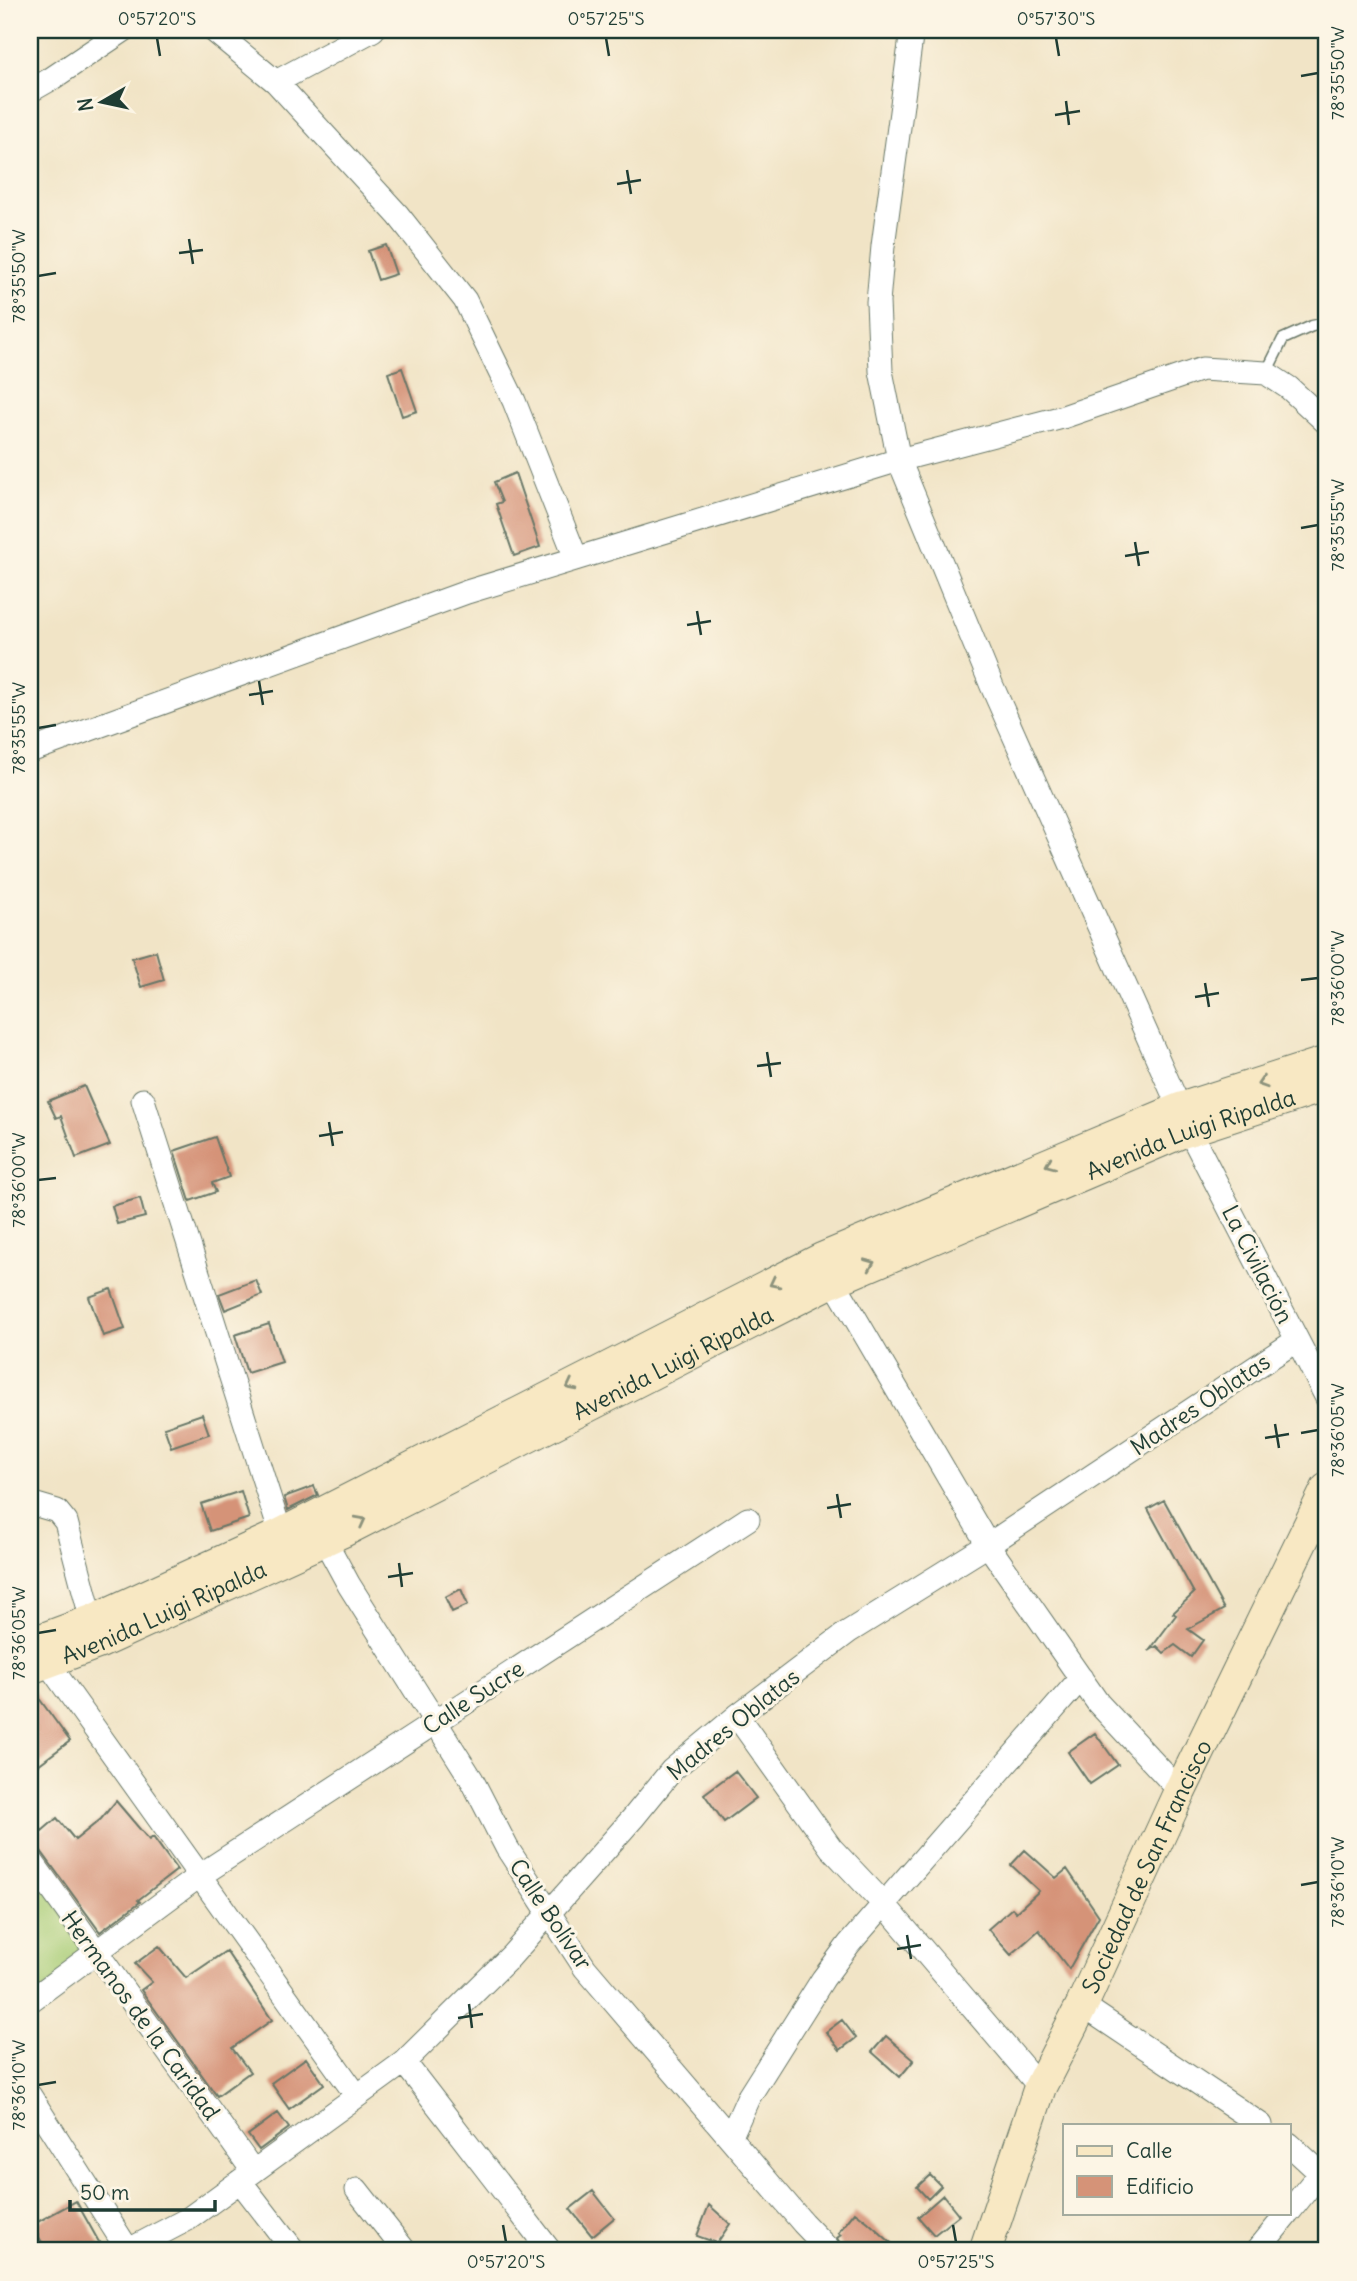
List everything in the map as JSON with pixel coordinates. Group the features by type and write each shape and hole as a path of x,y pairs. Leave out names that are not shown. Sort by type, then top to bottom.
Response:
{"street":[{"path":"30,91 124,30"},
{"path":"213,30 276,82 398,215 465,300 514,401 576,558"},
{"path":"276,82 373,30"},
{"name":"La Civilación","path":"912,30 895,146 878,302 881,371 900,460 992,686 1184,1120 1327,1398"},
{"path":"30,751 467,592 900,460 1063,417 1202,369 1266,373 1289,388 1327,423"},
{"name":"Avenida Luigi Ripalda","path":"36,1654 100,1642 827,1270 1327,1062"},
{"name":"Avenida Luigi Ripalda","path":"1184,1120 1327,1085"},
{"path":"143,1100 284,1546"},
{"path":"827,1270 988,1545 1098,1703 1180,1791"},
{"name":"Avenida Luigi Ripalda","path":"36,1654 93,1621 284,1546 324,1539 827,1270"},
{"name":"Madres Oblatas","path":"128,2251 157,2245 246,2176 404,2062 511,1956 672,1770 737,1716 848,1632 988,1545 1297,1340"},
{"name":"Sociedad de San Francisco","path":"985,2251 1040,2087 1327,1489"},
{"path":"30,1503 57,1511 66,1522 93,1621"},
{"name":"Calle Sucre","path":"30,2001 198,1875 748,1519"},
{"name":"Calle Bolívar","path":"324,1539 349,1585 472,1780 507,1848 585,1968 830,2251"},
{"path":"36,1654 357,2096"},
{"path":"731,2136 748,2098 823,1979 849,1944 1082,1678"},
{"path":"737,1716 831,1848 884,1905 1040,2087"},
{"name":"Hermanos de la Caridad","path":"30,1858 96,1951 294,2251"},
{"path":"1082,2004 1260,2124"},
{"path":"404,2062 550,2251"},
{"path":"30,2096 128,2251"},
{"path":"1290,2145 1324,2175 1290,2210"},
{"path":"357,2190 405,2251"},
{"path":"1257,2251 1286,2214"}],"lane":[{"path":"1266,373 1283,339 1312,326 1327,323"}],"green space":[{"path":"30,1867 92,1954 30,2001"}],"building":[{"path":"386,245 396,274 378,280 368,251"},
{"path":"402,368 417,411 402,416 388,373"},
{"path":"515,473 540,547 514,556 496,504 502,502 494,482"},
{"path":"156,951 164,980 141,987 132,958"},
{"path":"84,1086 110,1145 76,1158 61,1116 56,1118 48,1101"},
{"path":"215,1137 229,1177 212,1183 216,1192 190,1201 174,1151"},
{"path":"140,1198 145,1217 117,1224 112,1206"},
{"path":"256,1280 262,1295 225,1310 219,1294"},
{"path":"111,1289 125,1329 103,1336 89,1297"},
{"path":"269,1324 282,1362 247,1373 235,1335"},
{"path":"202,1414 209,1434 171,1447 164,1427"},
{"path":"314,1486 318,1495 288,1510 284,1497"},
{"path":"241,1491 249,1518 210,1531 201,1504"},
{"path":"1164,1500 1224,1609 1188,1629 1203,1640 1191,1657 1175,1645 1164,1653 1157,1646 1149,1651 1176,1615 1173,1613 1194,1593 1148,1509"},
{"path":"461,1589 468,1605 452,1612 445,1597"},
{"path":"30,1686 70,1741 30,1771"},
{"path":"1095,1733 1118,1765 1090,1784 1068,1752"},
{"path":"735,1771 756,1798 724,1822 704,1794"},
{"path":"116,1801 149,1840 153,1837 177,1870 100,1932 41,1851 30,1845 30,1813 42,1831 57,1818 75,1840 101,1819"},
{"path":"1025,1850 1056,1878 1067,1869 1099,1916 1069,1969 1039,1930 1011,1955 988,1929 1012,1908 1016,1912 1039,1891 1011,1865"},
{"path":"159,1946 186,1978 226,1951 272,2020 232,2048 250,2072 217,2096 141,1990 152,1982 135,1964"},
{"path":"842,2020 856,2038 840,2050 826,2032"},
{"path":"886,2036 914,2060 900,2077 872,2052"},
{"path":"306,2058 324,2084 289,2109 271,2083"},
{"path":"278,2113 289,2128 259,2150 248,2135"},
{"path":"930,2175 941,2186 928,2199 917,2187"},
{"path":"593,2191 614,2218 592,2236 570,2209"},
{"path":"943,2195 959,2215 934,2235 918,2217"},
{"path":"76,2201 104,2251 47,2251 32,2225"},
{"path":"709,2205 730,2224 717,2243 697,2236"},
{"path":"855,2212 900,2251 844,2251 837,2238 841,2235 838,2233"}]}
